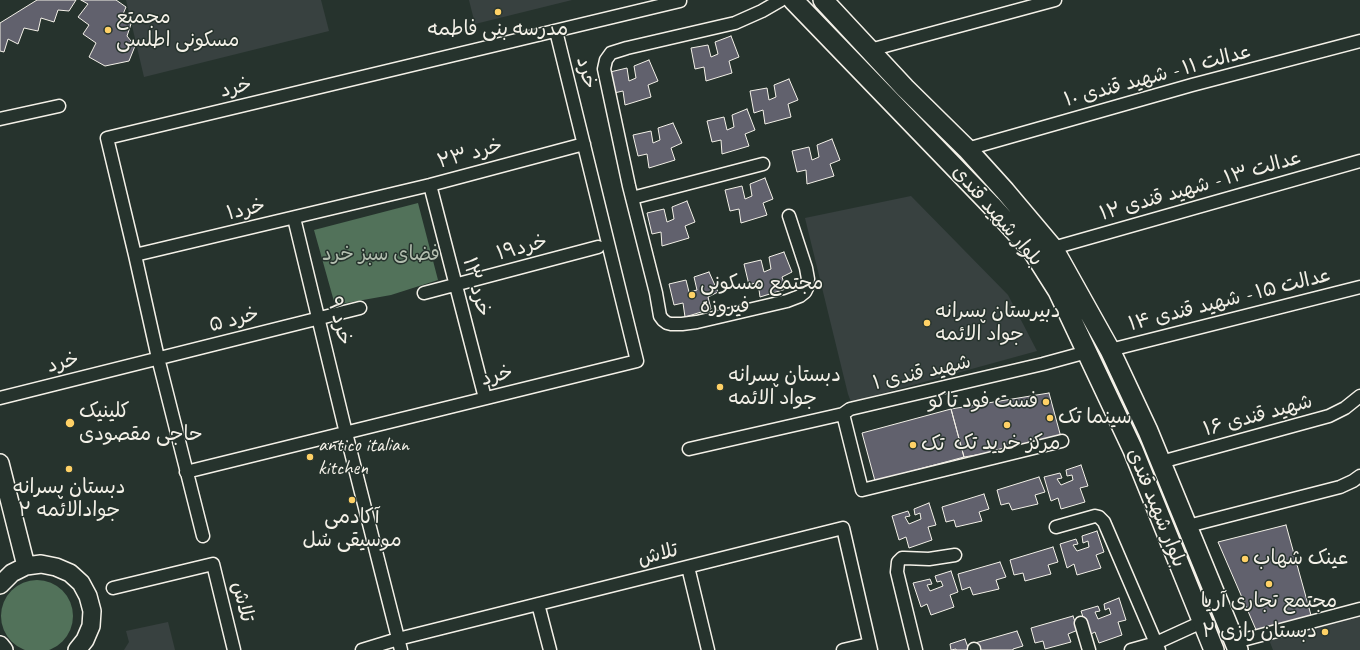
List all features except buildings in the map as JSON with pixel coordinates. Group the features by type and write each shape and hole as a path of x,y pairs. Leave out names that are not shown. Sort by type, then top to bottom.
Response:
{"main road":[{"name":"بلوار شهید قندی","path":"793,0 991,205 1032,250 1058,291 1133,450 1214,650"},
{"name":"بلوار شهید قندی","path":"823,0 905,88 967,149 1053,248 1110,350 1148,431 1237,646"},
{"path":"896,106 901,106 906,103 908,92 905,88"},
{"path":"919,130 918,125 924,116 929,115 934,117"}],"street":[{"path":"781,0 762,11 734,23 611,53 606,60 604,68 632,198 656,293 660,316 667,323 682,324 705,320 800,296 806,288 808,279 806,268 789,216"},
{"path":"870,50 1054,0"},
{"path":"556,31 680,1"},
{"name":"خرد","path":"556,31 637,361 186,472 107,138 556,31"},
{"name":"عدالت ۱۱ - شهید قندی ۱۰","path":"967,149 1360,41"},
{"path":"0,118 59,106"},
{"name":"خرد ۲۳","path":"366,200 584,144"},
{"name":"عدالت ۱۳ - شهید قندی ۱۲","path":"1053,248 1360,161"},
{"path":"632,198 763,164"},
{"name":"خرد ۱۳","path":"430,184 485,398"},
{"name":"خرد۱","path":"135,255 366,200"},
{"name":"خرد ۹","path":"294,218 346,432"},
{"name":"خرد۱۹","path":"424,293 598,247"},
{"name":"عدالت ۱۵ - شهید قندی ۱۴","path":"1110,350 1360,286"},
{"name":"خرد ۵","path":"158,358 360,308"},
{"name":"شهيد قندی ۱","path":"689,449 843,414 850,410 1087,352"},
{"name":"خرد","path":"0,398 158,358"},
{"name":"شهید قندی ۱۶","path":"1161,462 1329,416 1345,408 1360,396"},
{"path":"843,414 862,490 1062,441"},
{"path":"346,432 400,645"},
{"path":"0,463 26,566"},
{"path":"186,472 203,536"},
{"path":"1188,526 1340,487 1360,476"},
{"path":"1056,526 1099,516 1104,522 1157,647"},
{"name":"تلاش","path":"362,650 400,645 538,604 843,528 870,647"},
{"path":"916,650 898,572 898,562 902,558 929,559 955,555"},
{"path":"0,585 12,573 26,566 41,564 56,567 70,573 81,583 88,596 92,611 91,626 85,640 77,650"},
{"name":"تلاش","path":"113,588 213,564 234,650"},
{"path":"688,567 708,650"},
{"path":"538,604 550,650"},
{"path":"1237,646 1360,609"},
{"path":"1132,650 1157,647 1202,622"},
{"path":"1081,623 1089,650"},
{"path":"0,645 4,650"},
{"path":"843,650 870,647"}],"shaded area":[{"path":"126,0 321,0 329,31 144,77"},
{"name":"مدرسه بنی فاطمه","path":"469,0 572,0 475,24"},
{"name":"دبیرستان پسرانه جواد الائمه","path":"911,196 1008,295 1037,351 851,402 805,218"},
{"name":"دبستان رازی ۲","path":"1360,615 1360,650 1273,650 1268,637"},
{"path":"168,622 175,650 124,650 129,642 126,631"}],"green space":[{"name":"فضای سبز خرد","path":"418,203 438,280 391,295 335,305 314,230"},
{"path":"37,580 57,586 67,596 73,616 67,636 57,646 37,652 17,646 7,636 1,616 7,596 17,586"}],"place":[{"name":"مدرسه بنی فاطمه","path":"498,12"},
{"name":"مجمتع مسکونی اطلسی","path":"108,30"},
{"name":"مجتمع مسکونی فیروزه","path":"692,295"},
{"name":"دبیرستان پسرانه جواد الائمه","path":"927,323"},
{"name":"دبستان پسرانه جواد الائمه","path":"720,387"},
{"name":"فست فود تاکو","path":"1046,402"},
{"name":"سینما تک","path":"1050,418"},
{"name":"کلینیک حاجی مقصودی","path":"70,423"},
{"name":"مرکز خرید تک","path":"1007,425"},
{"name":"تک","path":"913,445"},
{"name":"antico italian kitchen","path":"310,457"},
{"name":"دبستان پسرانه جوادالائمه ۲","path":"69,469"},
{"name":"آکادمی موسیقی سُل","path":"352,500"},
{"name":"عینک شهاب","path":"1245,559"},
{"name":"مجتمع تجاری آریا","path":"1269,584"},
{"name":"دبستان رازی ۲","path":"1325,632"}]}
